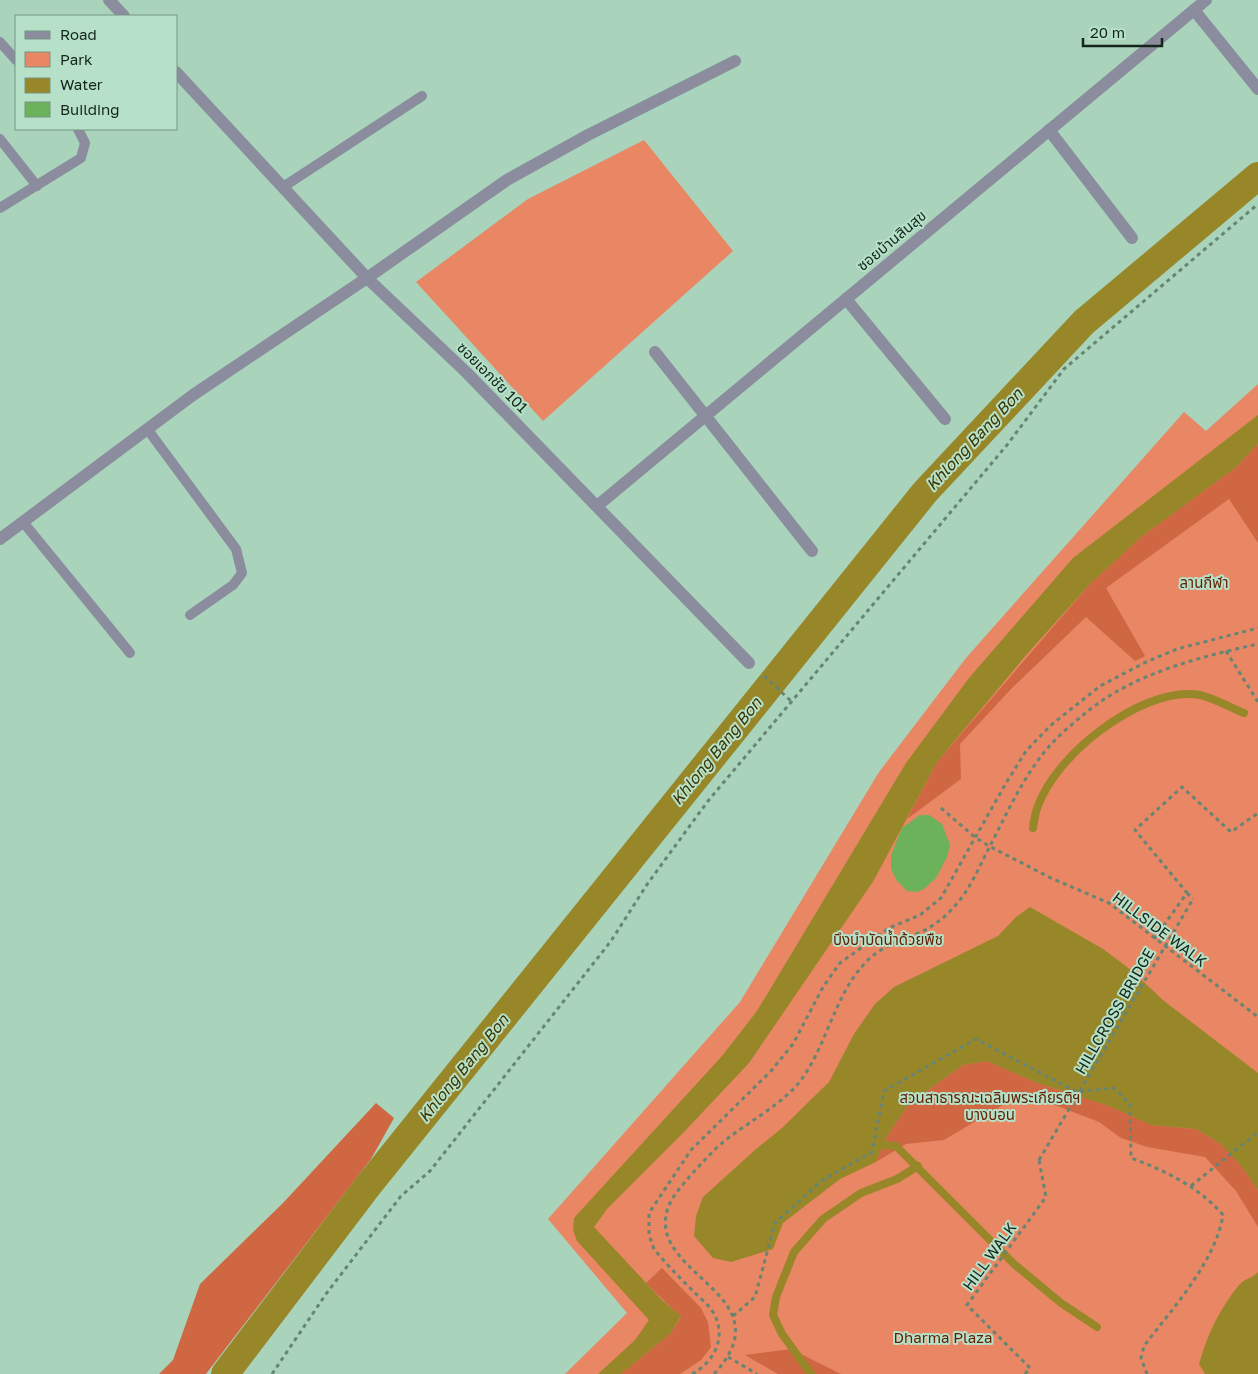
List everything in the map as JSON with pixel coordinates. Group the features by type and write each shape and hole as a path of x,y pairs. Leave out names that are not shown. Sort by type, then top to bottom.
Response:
{"street":[{"path":"109,0 123,15"},
{"name":"ซอยบ้านสินสุข","path":"597,506 1206,0"},
{"path":"1194,10 1258,89"},
{"path":"0,539 194,395 367,278 507,180 588,135 736,61"},
{"name":"ซอยเอกชัย 101","path":"178,74 367,278 467,373 750,663"},
{"path":"1049,130 1132,238"},
{"path":"846,298 945,419"},
{"path":"655,352 812,551"}],"lane":[{"path":"0,42 15,59"},
{"path":"283,187 422,96"},
{"path":"0,208 81,158 85,143 78,130"},
{"path":"0,139 36,186"},
{"path":"148,430 236,549 242,573 233,585 190,615"},
{"path":"23,522 130,653"}],"path":[{"path":"272,1374 326,1294 401,1196 430,1171 611,941 648,883 708,801 1007,445 1064,369 1258,204"},
{"path":"692,1374 711,1358 717,1348 720,1336 718,1324 712,1310 654,1249 649,1236 649,1213 691,1150 771,1071 793,1044 823,987 840,963 889,928 920,915 941,898 1026,751 1050,726 1100,686 1146,662 1177,650 1258,628"},
{"path":"714,1374 728,1357 734,1343 736,1325 733,1316 724,1302 671,1245 665,1233 667,1213 673,1196 710,1154 800,1081 830,1027 850,979 869,958 893,943 937,923 965,892 1020,789 1042,754 1090,710 1111,695 1140,680 1226,651 1258,644"},
{"path":"1226,651 1258,702"},
{"path":"750,663 791,701"},
{"path":"1154,939 1187,894 1135,830 1182,786 1231,832 1258,813"},
{"name":"HILLSIDE WALK","path":"941,808 976,838 989,846 1051,878 1109,903 1258,1017"},
{"name":"HILLCROSS BRIDGE","path":"1039,1160 1193,900 1187,894"},
{"path":"733,1316 755,1297 775,1223 821,1181 872,1152 884,1091 976,1039 1077,1092 1114,1088 1130,1104 1132,1158 1191,1186 1212,1202 1223,1215 1220,1234 1210,1256 1144,1346 1141,1358 1147,1374"},
{"path":"1191,1186 1258,1132"},
{"name":"HILL WALK","path":"1025,1374 1030,1368 967,1304 1046,1197 1039,1160"},
{"path":"728,1357 758,1374"}],"green space":[{"path":"644,140 733,251 543,421 416,282 528,199"},
{"name":"สวนสาธารณะเฉลิมพระเกียรติฯ บางบอน","path":"1258,384 1258,1374 565,1374 627,1313 548,1219 740,1002 879,772 966,658 1184,412 1206,431"},
{"path":"1258,444 1258,543 1229,499 1106,588 1145,656 1135,661 1086,617 1011,689 960,744 961,779 907,819 937,762 1090,584 1141,537 1235,468"},
{"path":"987,1061 1037,1083 1109,1106 1151,1125 1196,1129 1221,1144 1242,1167 1258,1190 1258,1227 1236,1191 1205,1157 1147,1147 1121,1138 1099,1122 1026,1094 1003,1105 944,1140 906,1144 876,1162 887,1136 909,1104 963,1065"},
{"path":"376,1103 394,1118 371,1159 206,1374 159,1374 173,1360 200,1284 283,1203"},
{"path":"662,1268 701,1308 708,1322 711,1347 701,1360 680,1374 621,1374 671,1333 681,1317 646,1283"},
{"path":"791,1349 841,1374 778,1374 745,1355"}],"water":[{"path":"1258,415 1258,444 1235,468 1141,537 1090,584 1028,653 937,762 874,880 749,1063 684,1132 607,1209 594,1227 662,1300 681,1316 671,1333 621,1374 598,1374 635,1340 649,1320 577,1241 573,1230 574,1218 722,1056 757,1011 906,763 969,678 1073,558"},
{"path":"1030,907 1103,949 1131,970 1164,1001 1258,1073 1258,1190 1242,1167 1221,1144 1196,1129 1151,1125 1109,1106 1037,1083 987,1061 963,1065 909,1104 887,1136 876,1162 840,1179 783,1223 773,1249 731,1262 713,1258 694,1236 696,1216 703,1197 782,1128 829,1082 854,1034 875,1004 894,987 998,936 1016,917"},
{"path":"1258,1272 1258,1374 1205,1374 1199,1364 1215,1322 1239,1285"}],"building":[{"path":"920,815 929,815 942,824 950,845 947,857 936,878 924,889 917,892 907,891 897,881 891,869 891,855 902,828"}],"waterway":[{"name":"Khlong Bang Bon","path":"225,1374 367,1187 925,492 1084,322 1258,176"},
{"path":"1033,828 1035,814 1047,786 1062,767 1101,730 1123,715 1146,703 1169,696 1191,694 1211,698 1244,713"},
{"path":"883,1145 896,1146 1014,1264 1061,1303 1097,1327"},
{"path":"811,1374 782,1334 773,1315 776,1297 794,1252 823,1219 861,1193 897,1179 918,1166"}],"park label":[{"name":"ลานกีฬา","path":"1204,582"},
{"name":"บึงบำบัดน้ำด้วยพืช","path":"888,939"},
{"name":"Dharma Plaza","path":"943,1337"}]}
